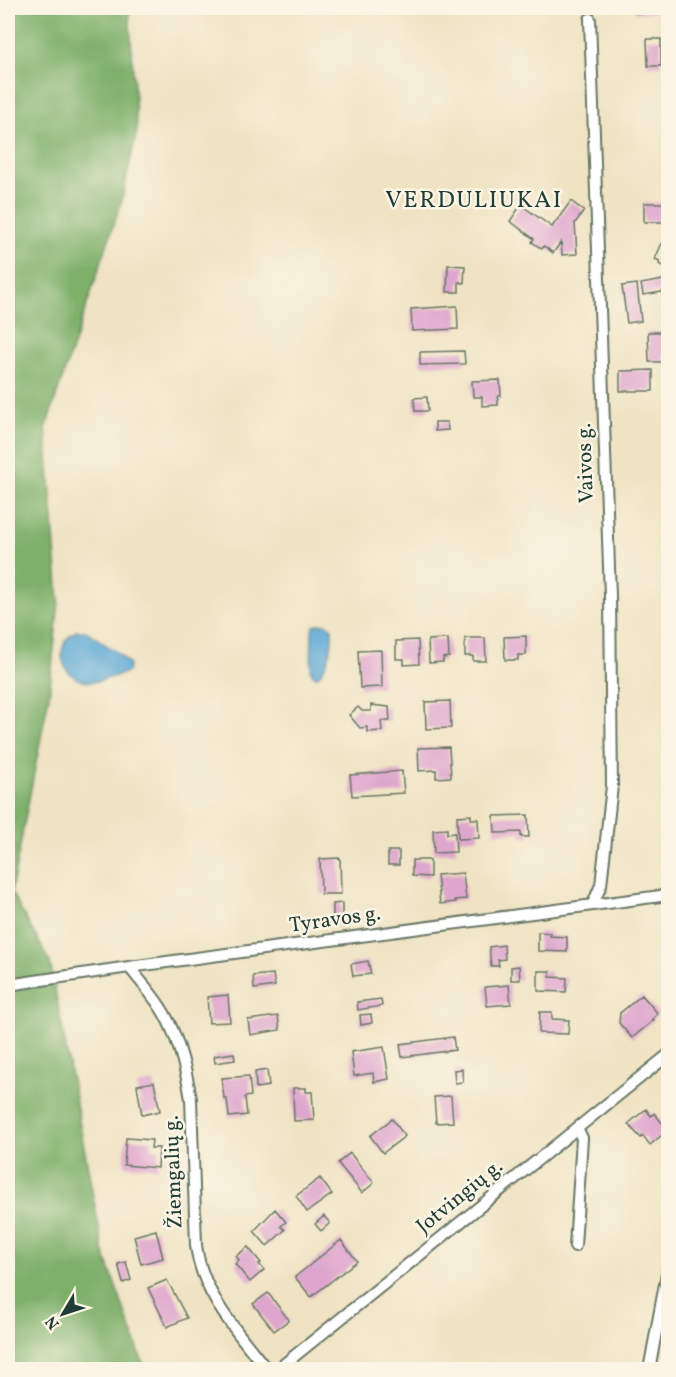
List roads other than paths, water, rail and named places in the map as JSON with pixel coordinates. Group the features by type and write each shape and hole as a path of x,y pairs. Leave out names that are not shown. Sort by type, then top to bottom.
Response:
{"street":[{"name":"Vaivos g.","path":"590,19 610,596 612,786 601,885 593,904"},
{"name":"Tyravos g.","path":"8,985 669,895"},
{"name":"Žiemgalių g.","path":"129,967 164,1012 181,1052 187,1076 191,1099 198,1265 227,1320 267,1370"},
{"name":"Jotvingių g.","path":"277,1370 669,1055"},
{"path":"575,1246 582,1138 577,1128"},
{"path":"649,1370 669,1268"}],"water":[{"path":"318,624 326,624 332,628 332,641 325,666 318,676 314,676 311,672 312,631"},
{"path":"76,631 86,631 118,653 128,663 128,672 95,682 80,680 72,676 63,662 62,653 68,637"}],"district":[{"name":"VERDULIUKAI","path":"474,201"}]}
